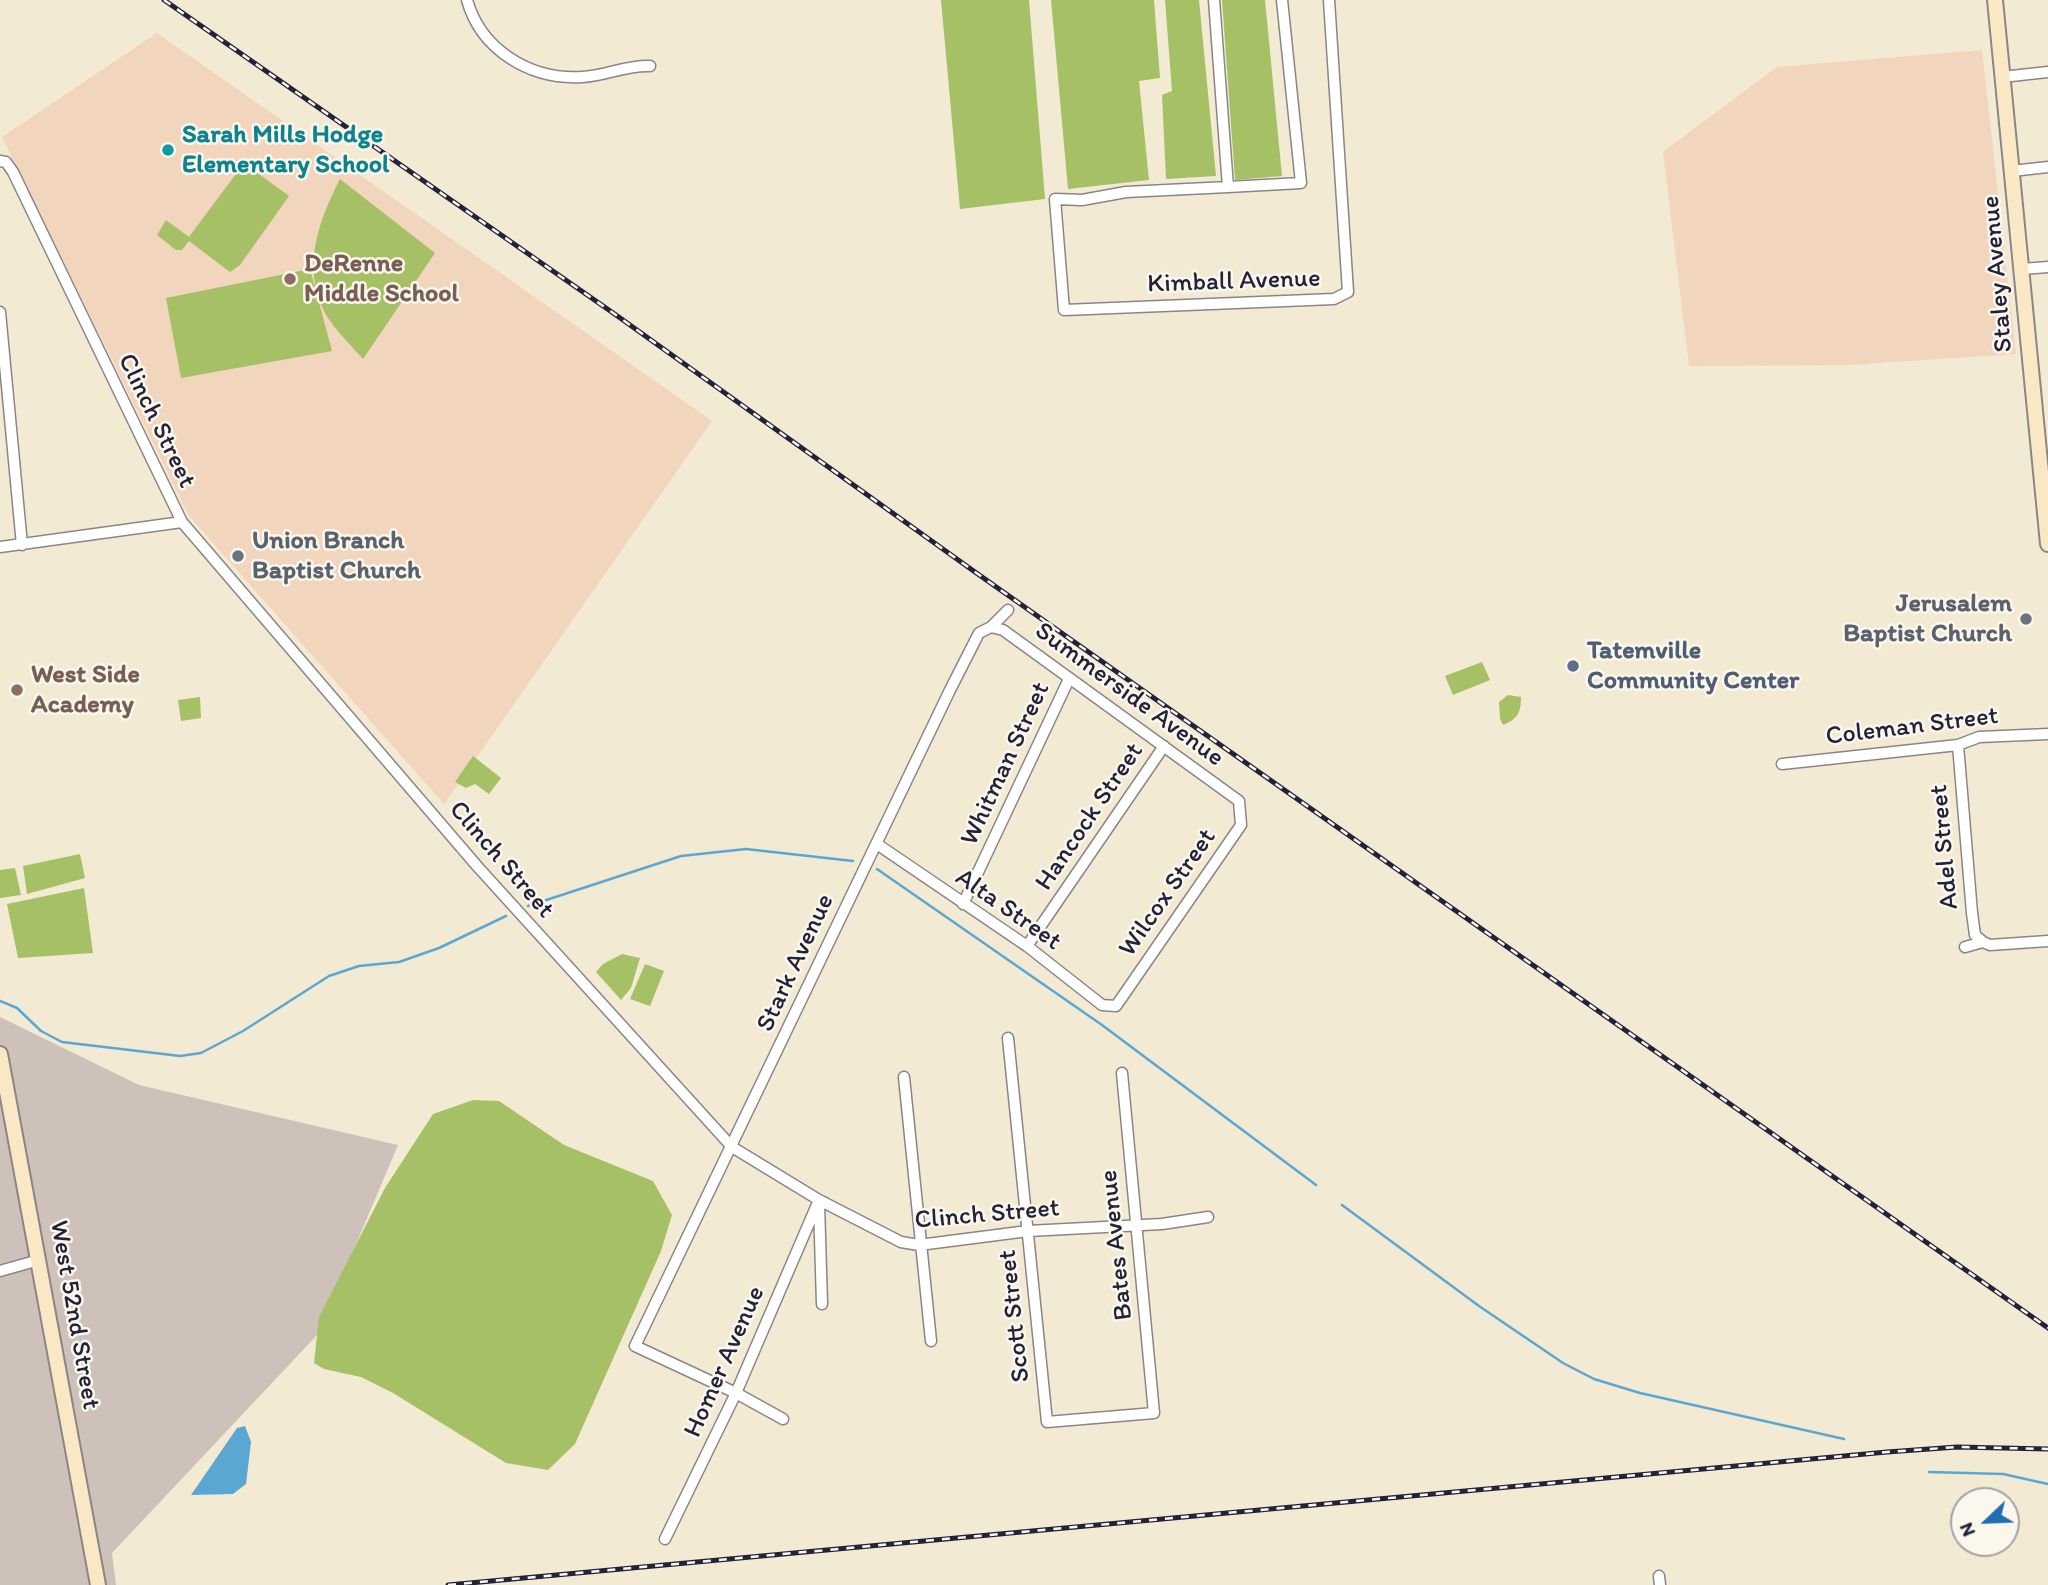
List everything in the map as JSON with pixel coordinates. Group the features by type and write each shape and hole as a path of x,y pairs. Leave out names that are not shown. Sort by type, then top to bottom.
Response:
{"street":[{"path":"467,0 472,19 489,43 537,72 563,78 585,77 629,65 650,66"},
{"path":"1214,0 1228,187 1301,183 1282,0"},
{"name":"Kimball Avenue","path":"1228,187 1126,192 1082,200 1055,199 1064,310 1334,299 1342,296 1349,286 1329,0"},
{"name":"Staley Avenue","path":"1994,0 2022,269 2042,415 2048,544"},
{"path":"2002,77 2048,72"},
{"name":"Clinch Street","path":"0,161 6,162 13,172 182,522 477,866 732,1147 819,1200 901,1242 919,1245 1028,1231 1137,1225 1208,1217"},
{"path":"2012,171 2048,167"},
{"path":"2022,269 2048,267"},
{"path":"0,312 22,545"},
{"path":"0,547 182,522"},
{"name":"Stark Avenue","path":"736,1393 635,1346 877,844 889,811 979,633 991,627 1009,610"},
{"name":"Summerside Avenue","path":"991,627 1003,630 1240,801"},
{"name":"Whitman Street","path":"963,904 1069,680"},
{"name":"Coleman Street","path":"1782,764 1958,746 1979,737 2048,734"},
{"name":"Hancock Street","path":"1027,946 1164,746"},
{"name":"Adel Street","path":"1958,746 1972,913 1976,935 1983,942"},
{"name":"Wilcox Street","path":"1116,1006 1241,825 1240,801"},
{"name":"Alta Street","path":"877,844 1027,946 1102,1005 1116,1006"},
{"path":"1965,947 1983,942 1990,945 2048,941"},
{"name":"Scott Street","path":"1008,1038 1047,1422"},
{"name":"West 52nd Street","path":"0,1057 98,1585"},
{"name":"Bates Avenue","path":"1047,1422 1154,1413 1122,1073"},
{"path":"904,1077 919,1245 931,1341"},
{"path":"819,1200 822,1304"},
{"name":"Homer Avenue","path":"665,1539 736,1393 819,1200"},
{"path":"0,1271 39,1260"},
{"path":"736,1393 783,1419"}],"shaded area":[{"name":"DeRenne Middle School","path":"157,33 712,421 444,804 189,516 2,137"},
{"path":"1982,50 2016,354 1848,365 1689,366 1663,152 1777,67"},
{"path":"0,1017 139,1085 398,1145 318,1334 112,1553 116,1585 0,1585"}],"green space":[{"path":"941,0 1029,0 1045,199 960,209"},
{"path":"1051,0 1154,0 1160,78 1139,81 1149,180 1068,189"},
{"path":"1165,0 1199,0 1216,176 1166,179 1162,95 1172,91"},
{"path":"1222,0 1265,0 1282,176 1235,180"},
{"path":"244,163 289,196 240,265 230,272 189,241 182,250 176,250 157,235 166,220 189,237"},
{"path":"340,179 435,253 363,359 325,313 314,278 320,227"},
{"path":"310,269 332,351 181,378 166,298"},
{"path":"1482,662 1490,680 1453,695 1445,676"},
{"path":"1508,695 1521,697 1520,707 1518,714 1503,725 1499,702"},
{"path":"200,697 201,718 181,721 178,700"},
{"path":"473,756 501,778 489,794 475,784 466,788 455,782"},
{"path":"80,854 85,878 27,894 23,866"},
{"path":"15,868 21,895 0,898 0,870"},
{"path":"84,888 93,953 18,958 7,904"},
{"path":"622,954 640,958 631,988 621,1000 596,972 603,964"},
{"path":"645,964 664,971 650,1006 630,999"},
{"path":"473,1100 499,1101 564,1145 653,1181 672,1215 661,1251 575,1444 548,1470 506,1463 393,1393 361,1377 324,1369 314,1363 319,1317 385,1188 433,1114"}],"water":[{"path":"245,1426 251,1442 246,1484 233,1494 191,1495 237,1428"}],"waterway":[{"path":"528,906 681,856 746,849 853,861"},
{"path":"877,869 1102,1025 1316,1185"},
{"path":"0,1001 17,1008 41,1031 62,1042 180,1056 201,1053 243,1031 329,976 359,966 399,962 439,948 506,916"},
{"path":"1342,1205 1479,1306 1563,1363 1594,1379 1640,1393 1844,1439"},
{"path":"1929,1472 2003,1474 2048,1484"}],"railway":[{"path":"164,0 616,315 975,572 2048,1328"},
{"path":"448,1585 1887,1452 1957,1447 2048,1449"}],"place":[{"name":"Sarah Mills Hodge Elementary School","path":"168,150"},
{"name":"DeRenne Middle School","path":"290,279"},
{"name":"Union Branch Baptist Church","path":"238,556"},
{"name":"Jerusalem Baptist Church","path":"2026,619"},
{"name":"Tatemville Community Center","path":"1573,666"},
{"name":"West Side Academy","path":"17,690"}]}
